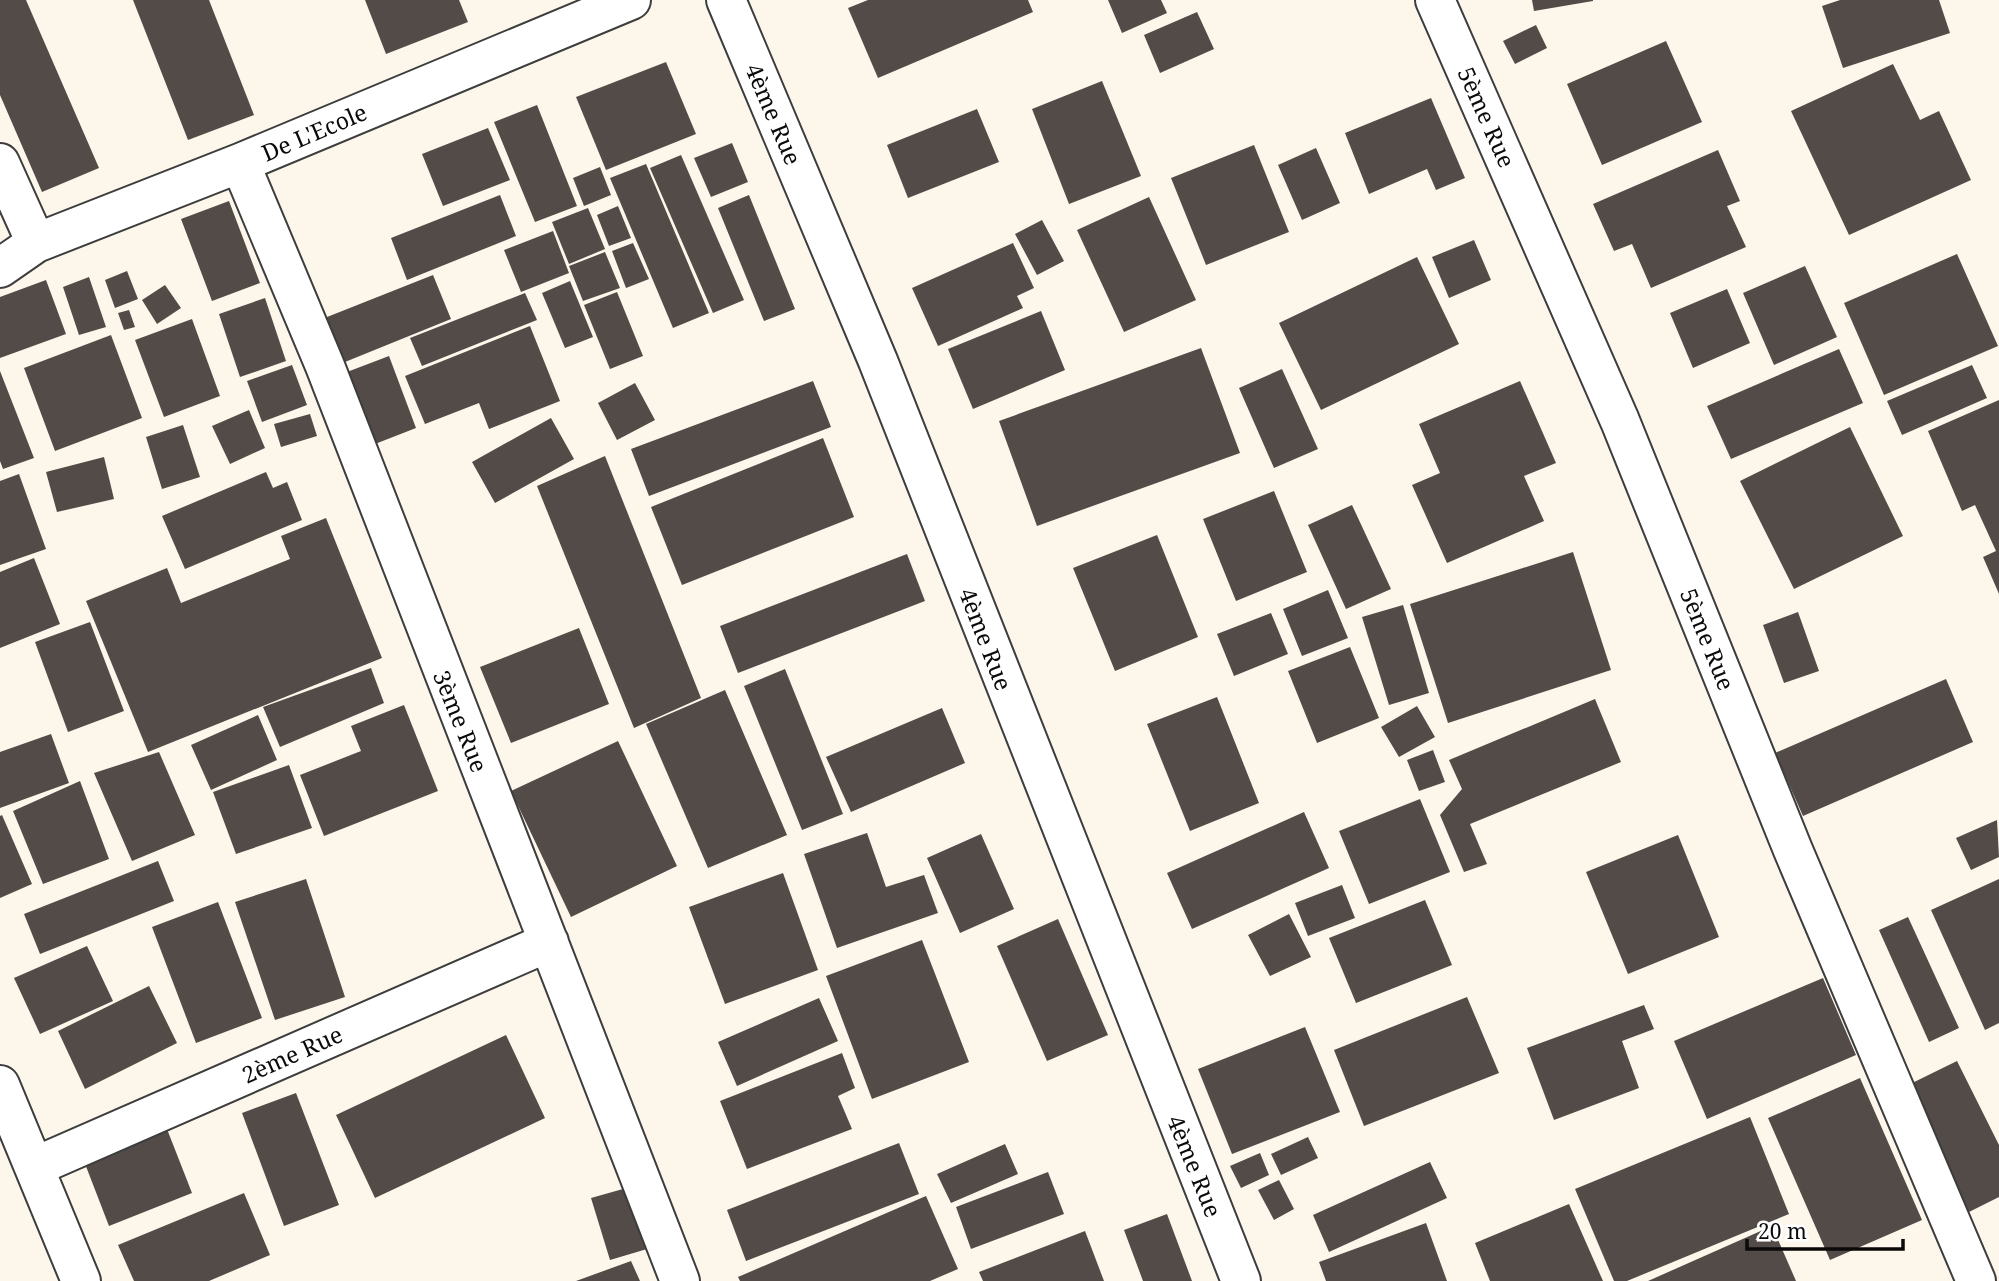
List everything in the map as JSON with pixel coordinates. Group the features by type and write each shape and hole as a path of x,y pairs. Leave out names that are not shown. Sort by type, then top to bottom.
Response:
{"street":[{"name":"De L'Ecole","path":"0,268 36,243 240,163 631,0"},
{"name":"4ème Rue","path":"726,0 878,361 1241,1281"},
{"name":"5ème Rue","path":"1435,0 1620,421 1793,850 1976,1281"},
{"path":"0,163 36,243"},
{"name":"3ème Rue","path":"240,163 325,366 680,1281"},
{"name":"2ème Rue","path":"34,1167 549,942"},
{"path":"0,1085 81,1281"}],"building":[{"path":"0,0 26,0 99,168 42,192 0,95"},
{"path":"133,0 209,0 254,115 188,140"},
{"path":"365,0 459,0 468,22 386,54"},
{"path":"868,0 1028,0 1033,12 878,78 848,8"},
{"path":"1108,0 1161,0 1167,13 1122,33"},
{"path":"1532,0 1593,0 1593,1 1534,11"},
{"path":"1840,0 1939,0 1950,33 1843,68 1822,6"},
{"path":"1197,12 1214,49 1160,73 1144,35"},
{"path":"1536,25 1547,48 1515,64 1503,41"},
{"path":"1666,41 1702,122 1602,165 1567,84"},
{"path":"666,62 696,134 606,170 576,97"},
{"path":"1893,64 1920,120 1939,111 1971,180 1849,235 1791,111"},
{"path":"1102,81 1141,176 1069,204 1032,109"},
{"path":"1431,98 1465,178 1436,190 1427,169 1369,194 1345,133"},
{"path":"537,105 577,206 535,222 494,122"},
{"path":"977,109 999,162 908,198 887,145"},
{"path":"488,128 510,180 443,206 422,154"},
{"path":"732,143 748,182 711,197 694,158"},
{"path":"1254,145 1289,232 1206,265 1171,178"},
{"path":"1316,148 1340,203 1302,220 1278,165"},
{"path":"1718,150 1740,201 1727,206 1746,247 1651,288 1632,244 1614,251 1593,204"},
{"path":"681,155 744,300 713,313 650,168"},
{"path":"646,164 709,313 673,328 610,178"},
{"path":"600,167 611,195 584,206 573,178"},
{"path":"500,195 516,236 407,280 391,238"},
{"path":"749,195 795,309 764,321 718,208"},
{"path":"1149,197 1196,300 1124,332 1077,230"},
{"path":"229,201 260,283 212,301 181,219"},
{"path":"618,206 631,238 609,246 597,215"},
{"path":"588,208 605,249 569,264 552,222"},
{"path":"1042,220 1064,261 1037,275 1015,234"},
{"path":"553,231 569,273 521,292 504,250"},
{"path":"1474,240 1491,280 1449,298 1432,257"},
{"path":"633,243 649,279 626,288 612,251"},
{"path":"1013,243 1034,288 1017,296 1023,308 938,346 912,288"},
{"path":"605,252 620,288 583,301 569,266"},
{"path":"1957,254 1998,346 1884,395 1844,303"},
{"path":"1417,257 1459,344 1321,410 1279,323"},
{"path":"1805,266 1837,337 1774,365 1743,293"},
{"path":"127,271 138,299 115,308 105,280"},
{"path":"433,275 451,319 340,364 322,319"},
{"path":"89,277 106,327 79,335 63,287"},
{"path":"46,280 66,334 0,358 0,297"},
{"path":"570,281 593,337 565,348 542,293"},
{"path":"165,285 181,308 157,324 142,300"},
{"path":"1727,289 1750,343 1693,368 1670,313"},
{"path":"617,292 643,356 610,369 584,305"},
{"path":"525,293 537,320 422,366 410,338"},
{"path":"265,298 286,361 240,377 219,314"},
{"path":"129,310 135,327 124,330 118,313"},
{"path":"1041,311 1065,370 973,409 948,349"},
{"path":"192,319 220,396 164,417 135,340"},
{"path":"530,326 560,401 489,429 479,403 425,424 405,376"},
{"path":"111,335 142,418 55,451 24,368"},
{"path":"1201,348 1240,453 1037,526 999,421"},
{"path":"1839,349 1863,403 1731,459 1707,406"},
{"path":"389,356 416,428 375,444 347,372"},
{"path":"292,365 307,405 262,422 247,381"},
{"path":"1972,365 1987,398 1902,435 1887,401"},
{"path":"1282,369 1318,449 1274,468 1239,388"},
{"path":"0,371 34,458 3,469 0,461"},
{"path":"813,381 831,427 649,496 631,449"},
{"path":"1520,381 1556,463 1524,476 1544,521 1447,563 1412,485 1440,473 1419,424"},
{"path":"635,383 655,420 617,440 598,403"},
{"path":"1999,400 1999,594 1983,557 1996,551 1975,505 1962,511 1928,431"},
{"path":"249,410 265,448 230,464 212,426"},
{"path":"310,414 317,436 281,447 274,424"},
{"path":"551,418 574,459 495,503 472,462"},
{"path":"183,425 200,477 162,489 146,437"},
{"path":"1850,427 1903,536 1794,589 1740,481"},
{"path":"823,438 854,517 682,585 651,507"},
{"path":"605,456 701,698 634,728 537,486"},
{"path":"104,457 114,499 57,512 46,472"},
{"path":"266,472 273,488 287,482 302,520 185,569 162,516"},
{"path":"19,474 46,549 0,565 0,481"},
{"path":"1274,491 1307,572 1236,601 1203,519"},
{"path":"1352,505 1391,589 1346,609 1308,525"},
{"path":"326,518 382,658 148,752 86,601 167,568 181,603 290,559 281,536"},
{"path":"1157,535 1198,637 1115,671 1073,568"},
{"path":"1573,552 1611,670 1448,723 1410,604"},
{"path":"907,554 925,601 738,673 720,626"},
{"path":"34,558 60,624 0,648 0,572"},
{"path":"1328,590 1348,638 1302,656 1283,609"},
{"path":"1403,605 1429,693 1389,705 1362,617"},
{"path":"1798,612 1819,671 1784,683 1763,625"},
{"path":"1271,613 1288,654 1234,676 1217,634"},
{"path":"90,622 124,711 68,732 35,642"},
{"path":"579,628 609,704 511,743 480,667"},
{"path":"1350,647 1379,718 1317,743 1288,671"},
{"path":"371,668 384,703 280,747 263,707"},
{"path":"785,669 843,814 802,830 744,686"},
{"path":"1946,679 1973,742 1803,816 1775,753"},
{"path":"725,690 787,835 708,868 646,724"},
{"path":"1217,697 1259,803 1190,831 1147,724"},
{"path":"1595,699 1621,762 1470,824 1487,864 1464,872 1440,815 1462,789 1449,760"},
{"path":"404,705 438,791 324,836 300,775 361,751 351,726"},
{"path":"1417,706 1435,737 1399,757 1381,727"},
{"path":"942,708 965,763 851,812 826,757"},
{"path":"258,715 277,760 211,790 191,745"},
{"path":"51,734 69,783 0,808 0,752"},
{"path":"618,741 677,866 571,917 511,791"},
{"path":"1433,750 1445,782 1419,791 1407,760"},
{"path":"159,752 195,835 132,861 94,773"},
{"path":"289,765 312,828 236,854 213,792"},
{"path":"80,781 109,859 43,884 13,811"},
{"path":"1420,799 1450,872 1369,904 1339,831"},
{"path":"1304,812 1329,868 1192,929 1167,873"},
{"path":"2,815 32,884 0,898 0,816"},
{"path":"1997,820 1999,857 1971,870 1956,838"},
{"path":"867,833 886,887 924,875 938,913 837,948 804,854"},
{"path":"981,834 1014,909 960,933 927,858"},
{"path":"1678,835 1719,937 1628,974 1586,872"},
{"path":"158,861 174,901 40,954 24,914"},
{"path":"783,873 818,970 725,1004 689,907"},
{"path":"306,879 345,997 275,1020 235,902"},
{"path":"1999,879 1999,1023 1985,1030 1931,910"},
{"path":"1342,885 1355,918 1308,936 1295,903"},
{"path":"1425,900 1452,965 1356,1003 1329,938"},
{"path":"218,902 262,1018 196,1043 152,927"},
{"path":"1289,914 1311,957 1270,976 1248,935"},
{"path":"1908,917 1959,1028 1929,1042 1879,930"},
{"path":"1058,919 1108,1035 1047,1061 997,946"},
{"path":"922,940 969,1062 872,1099 826,976"},
{"path":"87,946 113,1001 40,1034 14,978"},
{"path":"1823,978 1856,1055 1707,1119 1674,1041"},
{"path":"149,986 177,1043 85,1089 58,1031"},
{"path":"1467,997 1499,1073 1364,1126 1334,1050"},
{"path":"819,998 838,1041 737,1086 718,1042"},
{"path":"1644,1005 1654,1029 1622,1041 1639,1088 1554,1120 1527,1048"},
{"path":"1305,1027 1340,1112 1232,1154 1198,1069"},
{"path":"506,1035 545,1118 375,1198 336,1115"},
{"path":"842,1053 855,1088 838,1096 852,1129 747,1169 720,1101"},
{"path":"1957,1061 1999,1145 1999,1197 1965,1214 1902,1088"},
{"path":"1860,1078 1922,1220 1830,1260 1768,1118"},
{"path":"296,1093 339,1205 284,1226 242,1113"},
{"path":"1750,1117 1789,1214 1627,1281 1614,1281 1575,1189"},
{"path":"165,1124 192,1193 109,1226 82,1156"},
{"path":"1308,1137 1318,1158 1281,1175 1271,1154"},
{"path":"899,1143 919,1194 746,1261 727,1210"},
{"path":"1005,1144 1018,1174 951,1203 937,1174"},
{"path":"1260,1153 1269,1175 1241,1188 1230,1166"},
{"path":"1430,1162 1447,1198 1329,1252 1313,1215"},
{"path":"1048,1172 1064,1214 971,1249 956,1207"},
{"path":"1279,1180 1294,1209 1274,1220 1258,1190"},
{"path":"630,1187 647,1249 610,1260 591,1198"},
{"path":"244,1193 270,1255 209,1281 134,1281 118,1245"},
{"path":"926,1196 958,1269 930,1281 740,1281 738,1277"},
{"path":"1569,1204 1603,1281 1490,1281 1475,1243"},
{"path":"1167,1214 1192,1281 1143,1281 1124,1230"},
{"path":"1426,1223 1447,1281 1326,1281 1319,1262"},
{"path":"1772,1226 1796,1281 1648,1281"},
{"path":"1085,1231 1104,1281 983,1281 979,1272"},
{"path":"631,1261 640,1281 576,1281"}]}
